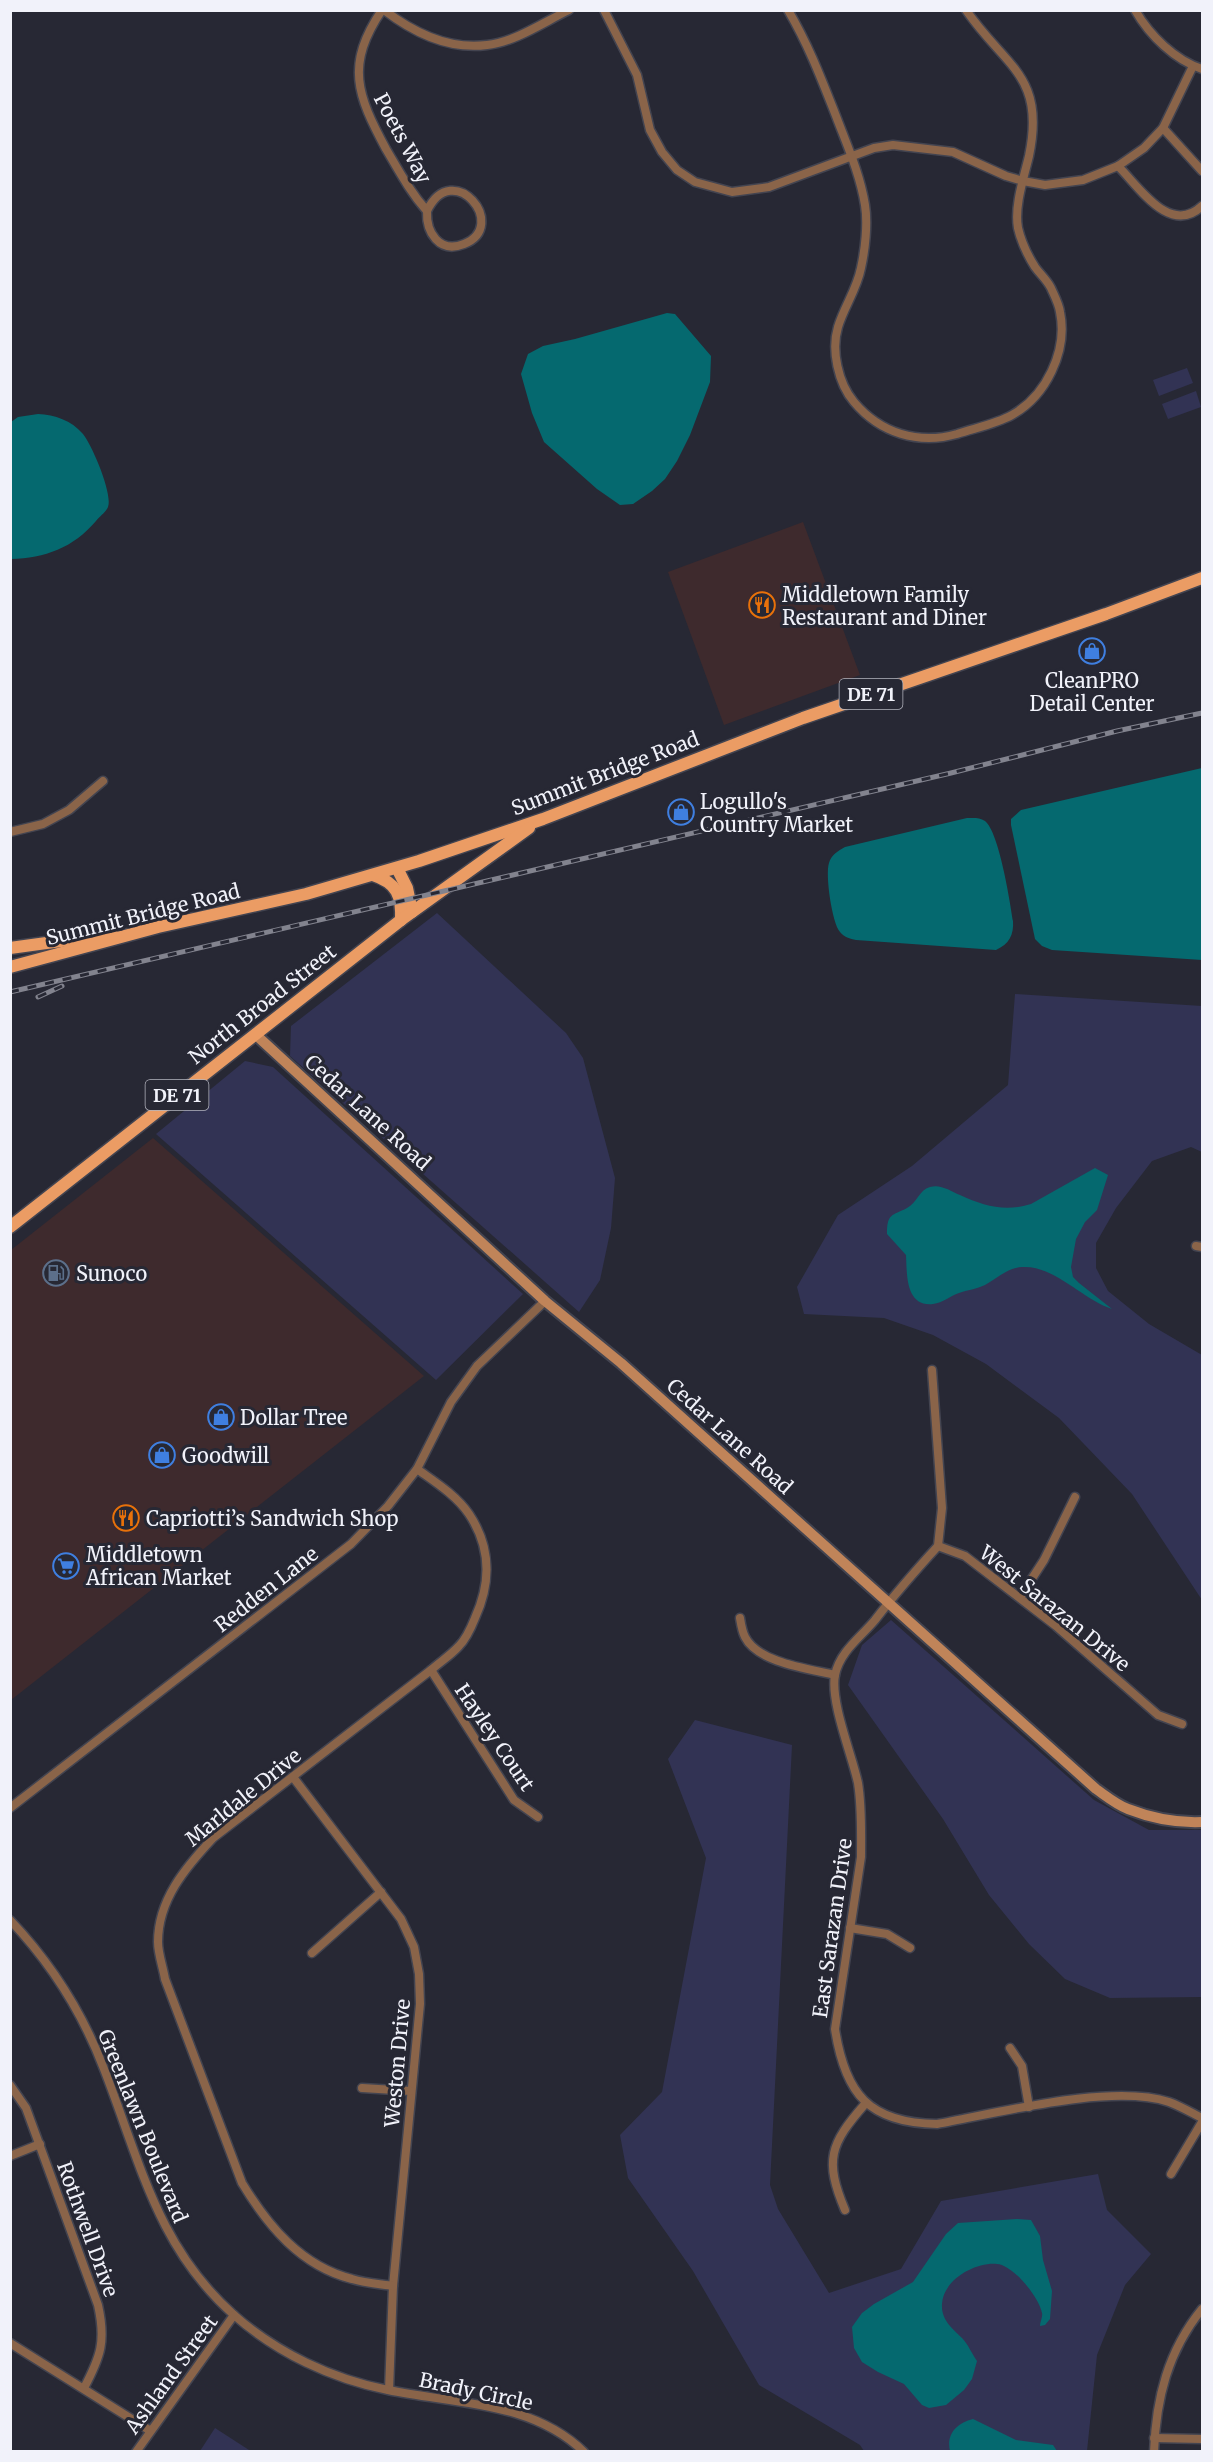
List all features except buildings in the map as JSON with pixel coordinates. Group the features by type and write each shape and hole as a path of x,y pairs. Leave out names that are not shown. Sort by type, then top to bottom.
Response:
{"main road":[{"name":"Summit Bridge Road","path":"10,967 158,927 306,894 397,868 543,819 803,718 1106,614 1203,578"},
{"name":"North Broad Street","path":"10,1227 406,916 487,856 543,819"},
{"path":"397,868 407,888 406,916"},
{"path":"373,875 386,879 396,890 406,916"},
{"path":"10,948 158,927"}],"street":[{"path":"383,10 402,24 437,41 462,46 489,45 569,10"},
{"name":"Poets Way","path":"383,10 369,30 362,48 358,69 360,92 368,116 409,191 427,211 426,224 430,234 438,242 451,246 466,243 478,232 481,223 479,209 473,200 461,192 448,191 438,196 427,211"},
{"path":"604,10 637,75 645,111 654,138 662,152 677,170 695,182 732,192 770,187 874,148 893,145 953,152 1006,176 1045,185 1071,183 1096,176 1118,166 1144,148 1163,128 1198,68 1164,46 1152,34 1136,10"},
{"path":"788,10 815,58 852,157 865,208 861,270 838,329 836,346 839,376 852,400 869,417 893,433 922,439 949,436 1011,416 1033,400 1048,380 1057,357 1061,336 1060,312 1050,284 1036,268 1026,251 1018,227 1033,125 1027,89 1020,73 966,10"},
{"path":"1163,128 1203,171"},
{"path":"1118,166 1168,215 1186,216 1203,206"},
{"path":"10,822 12,832 43,824 69,810 103,781"},
{"name":"Cedar Lane Road","path":"255,1034 545,1300 629,1371 1096,1789 1127,1809 1188,1823 1203,1822"},
{"name":"Redden Lane","path":"10,1808 351,1544 388,1506 417,1469 451,1402 477,1366 545,1300"},
{"path":"740,1618 746,1639 762,1653 784,1664 835,1676 852,1644 938,1546 942,1509 932,1370"},
{"name":"Marldale Drive","path":"393,2286 351,2279 324,2269 299,2253 277,2232 258,2208 242,2183 165,1979 158,1944 161,1914 169,1895 189,1864 213,1838 431,1670 460,1646 471,1627 483,1600 488,1572 483,1540 468,1513 452,1494 417,1469"},
{"path":"1020,1597 1044,1560 1076,1497"},
{"name":"West Sarazan Drive","path":"938,1546 965,1556 1020,1597 1158,1715 1182,1724"},
{"name":"Hayley Court","path":"431,1670 514,1800 538,1817"},
{"name":"East Sarazan Drive","path":"835,1676 836,1699 858,1785 861,1812 861,1857 835,2029 838,2049 846,2073 866,2104"},
{"name":"Weston Drive","path":"293,1777 401,1919 414,1947 420,1974 420,2004 393,2286 389,2390"},
{"path":"312,1953 381,1892"},
{"name":"Greenlawn Boulevard","path":"10,1920 53,1973 80,2018 104,2068 163,2225 190,2269 234,2315 278,2347 343,2378 389,2390"},
{"path":"850,1928 887,1934 910,1948"},
{"path":"1010,2048 1022,2066 1029,2107"},
{"name":"Rothwell Drive","path":"10,2085 26,2108 98,2305 102,2325 102,2347 84,2388"},
{"path":"362,2088 411,2091"},
{"path":"845,2210 834,2182 836,2145 848,2124 866,2104 896,2119 937,2124 1078,2099 1116,2096 1168,2102 1203,2120 1171,2174"},
{"path":"10,2156 40,2144"},
{"path":"1154,2451 1154,2438 1166,2373 1192,2322 1203,2309"},
{"name":"Ashland Street","path":"136,2451 234,2315"},
{"path":"10,2343 149,2430"},
{"name":"Brady Circle","path":"389,2390 503,2409 525,2415 563,2434 584,2451"},
{"path":"1154,2438 1203,2439"}],"shaded area":[{"path":"667,313 675,314 711,356 710,382 690,435 665,479 633,504 620,505 597,489 544,442 532,413 521,374 528,354 543,346"},
{"path":"1187,368 1193,383 1159,396 1153,380"},
{"path":"1196,391 1201,407 1168,419 1162,404"},
{"path":"38,414 62,419 83,434 105,481 108,507 87,530 68,545 47,554 11,559 11,422 18,417"},
{"path":"803,522 860,675 724,725 668,572"},
{"path":"1202,768 1202,960 1052,950 1042,946 1035,939 1011,819 1021,810"},
{"path":"967,818 978,818 985,821 995,838 1007,883 1013,921 1013,931 1004,945 996,950 856,940 840,932 832,909 828,877 829,863 835,854 845,847"},
{"path":"437,913 566,1033 583,1058 615,1178 611,1228 600,1280 579,1312 290,1056 291,1026"},
{"path":"1015,994 1202,1006 1202,1152 1191,1147 1152,1161 1116,1208 1096,1243 1096,1268 1108,1291 1149,1324 1202,1355 1202,1600 1132,1494 1059,1418 986,1364 933,1335 884,1318 804,1314 797,1287 838,1215 912,1166 1008,1085"},
{"path":"245,1061 273,1067 523,1294 436,1380 156,1134"},
{"path":"153,1138 424,1376 11,1700 11,1250"},
{"path":"1095,1168 1108,1175 1097,1210 1085,1222 1076,1239 1071,1267 1073,1277 1112,1309 1045,1271 1022,1267 1012,1269 979,1288 959,1293 937,1303 924,1303 912,1295 906,1255 887,1234 887,1227 891,1216 910,1206 926,1189 934,1186 942,1187 986,1205 1012,1208 1031,1204"},
{"path":"891,1620 1094,1800 1149,1830 1202,1830 1202,1997 1110,1998 1065,1979 1029,1944 989,1895 943,1819 848,1685 862,1645"},
{"path":"695,1720 792,1745 770,2185 778,2209 829,2293 901,2269 941,2201 1098,2174 1107,2210 1151,2254 1125,2285 1097,2355 1087,2451 864,2451 860,2445 759,2385 693,2271 628,2178 620,2135 662,2092 706,1858 668,1759"},
{"path":"1031,2220 1040,2236 1043,2260 1052,2291 1050,2319 1045,2325 1040,2326 1042,2314 1040,2306 1024,2283 1003,2266 988,2264 962,2274 948,2287 944,2295 942,2310 945,2319 964,2340 977,2361 972,2379 964,2390 946,2405 929,2408 922,2405 904,2384 862,2362 854,2348 852,2327 862,2313 874,2304 913,2282 946,2234 958,2223"},
{"path":"973,2419 1016,2440 1053,2445 1057,2451 950,2451 951,2434 962,2423"},
{"path":"215,2428 249,2450 200,2451"}],"railway":[{"path":"10,992 951,773 1117,731 1202,713"},
{"path":"38,997 62,986"}],"place":[{"name":"Middletown Family Restaurant and Diner","path":"762,605"},
{"name":"CleanPRO Detail Center","path":"1092,651"},
{"name":"Logullo's Country Market","path":"681,812"},
{"name":"Sunoco","path":"56,1273"},
{"name":"Dollar Tree","path":"221,1417"},
{"name":"Goodwill","path":"162,1455"},
{"name":"Capriotti’s Sandwich Shop","path":"126,1518"},
{"name":"Middletown African Market","path":"66,1566"}]}
